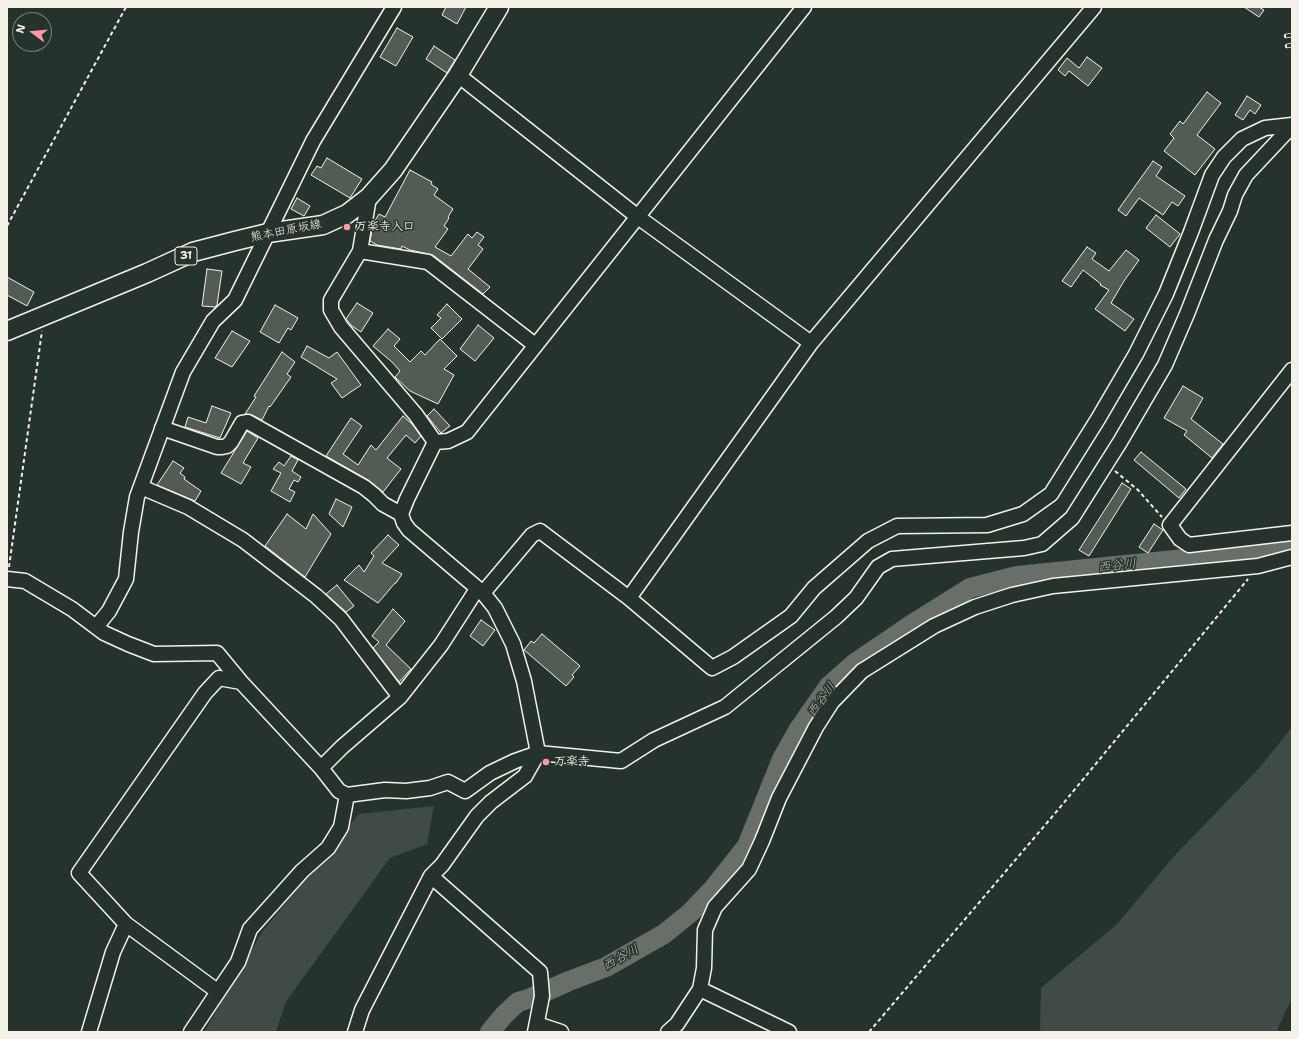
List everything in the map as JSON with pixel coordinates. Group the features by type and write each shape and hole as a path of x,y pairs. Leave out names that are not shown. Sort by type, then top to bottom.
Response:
{"main road":[{"name":"熊本田原坂線","path":"7,331 193,252 268,234 323,225 347,214 369,197 393,170 458,75 499,7"}],"street":[{"path":"96,627 109,611 126,579 131,532 138,497 183,372 213,321 235,300 313,141 394,7"},
{"path":"435,442 448,441 467,432 804,7"},
{"path":"629,598 811,343 1094,7"},
{"path":"458,75 638,217 811,343"},
{"path":"7,578 25,581 72,609 104,633 154,654 217,653 241,682 321,768 339,791 347,795 386,790 406,791 430,788 448,782 464,791 490,773 515,761 538,753 621,761 654,740 725,707 836,617 856,598 878,567 892,559 1024,548 1042,544 1072,518 1107,464 1164,365 1187,314 1216,240 1230,212 1235,195 1246,175 1292,125"},
{"path":"321,768 342,747 400,697 441,645 480,591 532,535 540,531 629,598 712,668 734,657 792,616 814,588 868,541 897,526 987,525 1023,514 1051,494 1098,419 1136,354 1166,294 1212,175 1224,157 1242,139 1265,128 1292,125"},
{"path":"369,197 360,251 331,300 331,310 341,327 416,415 435,442"},
{"path":"360,251 428,262 535,345"},
{"path":"1292,370 1170,525 1180,539 1189,545 1292,533"},
{"path":"162,428 217,447 222,447 227,446 242,423 248,422 364,487 383,504 401,514"},
{"path":"355,1032 362,1010 431,876 442,865 477,816 491,802 525,776 538,753 524,681 513,644 495,608 480,591 409,530 404,523 401,514 435,442"},
{"path":"141,487 188,507 243,540 316,596 340,619 400,697"},
{"path":"668,1032 677,1024 700,989 704,968 705,930 715,907 748,869 762,841 779,798 816,727 832,702 862,671 934,626 975,607 1012,595 1053,586 1258,566 1292,557"},
{"path":"217,991 126,924 79,873 205,693 220,678 241,682"},
{"path":"191,1032 217,991 238,962 250,929 302,871 328,848 341,827 347,795"},
{"path":"431,876 540,972 542,996 536,1028 561,1032"},
{"path":"89,1032 112,952 126,924"},
{"path":"700,989 789,1032"}],"path":[{"path":"7,226 126,7"},
{"path":"7,578 44,316"},
{"path":"1107,464 1138,490 1170,525"},
{"path":"869,1032 1057,811 1258,566"}],"shaded area":[{"path":"1292,727 1292,998 1278,1028 1279,1032 1040,1032 1041,988 1117,924 1176,854 1261,766"},
{"path":"434,806 427,844 390,858 285,1003 276,1032 204,1032 262,932 359,814"}],"building":[{"path":"446,7 466,7 457,24 442,15"},
{"path":"1244,7 1259,7 1264,10 1259,17"},
{"path":"397,28 413,37 396,66 380,57"},
{"path":"434,46 455,60 447,73 426,59"},
{"path":"1087,57 1102,68 1088,86 1069,71 1065,76 1058,70 1067,58 1079,68"},
{"path":"1207,92 1221,103 1197,135 1215,149 1195,175 1164,151 1174,138 1170,134 1180,121 1183,124"},
{"path":"1247,96 1261,105 1255,114 1250,110 1243,120 1235,115"},
{"path":"327,158 362,179 350,198 311,175 317,166 321,168"},
{"path":"1153,161 1162,167 1156,176 1185,196 1178,206 1172,202 1163,215 1139,198 1126,216 1118,210"},
{"path":"410,170 432,182 431,184 438,189 434,195 453,209 444,226 448,229 435,247 451,256 468,234 472,238 477,232 484,237 478,245 483,249 468,269 490,287 483,294 433,255 410,250 402,246 401,249 377,245 370,241 373,224 379,214 385,217"},
{"path":"297,198 310,206 304,216 291,209"},
{"path":"1156,215 1180,234 1170,247 1146,228"},
{"path":"1087,247 1096,253 1092,259 1109,271 1126,250 1139,260 1111,303 1134,319 1125,331 1095,309 1109,290 1100,285 1101,284 1083,270 1071,287 1062,281"},
{"path":"207,269 222,271 217,305 215,307 202,306"},
{"path":"7,277 34,292 27,306 7,295"},
{"path":"357,303 373,313 361,332 352,326 346,319"},
{"path":"447,304 462,319 442,339 431,328 441,318 437,315"},
{"path":"275,305 298,318 291,330 288,328 279,343 260,332"},
{"path":"478,325 494,338 475,361 460,349"},
{"path":"388,329 400,339 394,346 410,362 421,351 425,355 440,339 457,356 444,369 454,375 438,404 410,391 395,377 400,371 373,346"},
{"path":"232,331 250,341 232,367 215,358"},
{"path":"307,346 329,358 337,352 361,385 342,398 331,383 337,379 301,357"},
{"path":"282,352 295,362 287,374 291,377 270,407 269,406 262,420 252,415 245,414 256,397 254,396"},
{"path":"1183,386 1203,398 1191,419 1223,444 1212,458 1184,435 1187,431 1164,418"},
{"path":"212,406 231,413 220,438 185,427 188,417 206,423"},
{"path":"434,409 450,426 441,433 427,416"},
{"path":"403,416 412,424 421,436 415,443 406,435 387,458 401,469 383,492 368,480 326,456 351,418 362,426 343,454 358,465 371,445 376,450"},
{"path":"247,431 258,438 243,463 251,467 241,484 221,473"},
{"path":"1141,452 1186,489 1179,498 1134,460"},
{"path":"291,456 298,460 292,471 301,477 298,482 294,480 289,489 295,492 290,502 271,491 281,473 273,469 279,462 284,466"},
{"path":"173,461 184,468 180,473 185,477 184,479 201,491 195,501 157,485"},
{"path":"1122,483 1131,489 1089,556 1079,550"},
{"path":"336,499 352,507 343,527 329,514"},
{"path":"287,514 306,529 313,514 331,534 305,577 265,546"},
{"path":"1154,524 1163,530 1148,553 1139,547"},
{"path":"388,535 399,545 382,563 402,574 378,603 344,580 359,565 364,572 374,556 371,553"},
{"path":"337,585 354,606 346,612 326,594"},
{"path":"393,609 405,621 386,645 411,669 399,682 373,648 379,642 372,636"},
{"path":"481,620 495,630 483,646 470,636"},
{"path":"542,634 580,666 572,675 574,677 566,686 524,650 531,641 534,643"}],"waterway":[{"name":"西谷川","path":"490,1032 504,1015 518,1002 606,967 664,934 690,913 713,889 747,846 782,759 799,729 829,686 855,663 911,625 970,588 1017,576 1274,550 1292,544"}],"railway":[{"path":"1286,36 1292,35"},
{"path":"1287,46 1292,45"}],"place":[{"name":"万楽寺入口","path":"347,227"},
{"name":"万楽寺","path":"546,762"}]}
